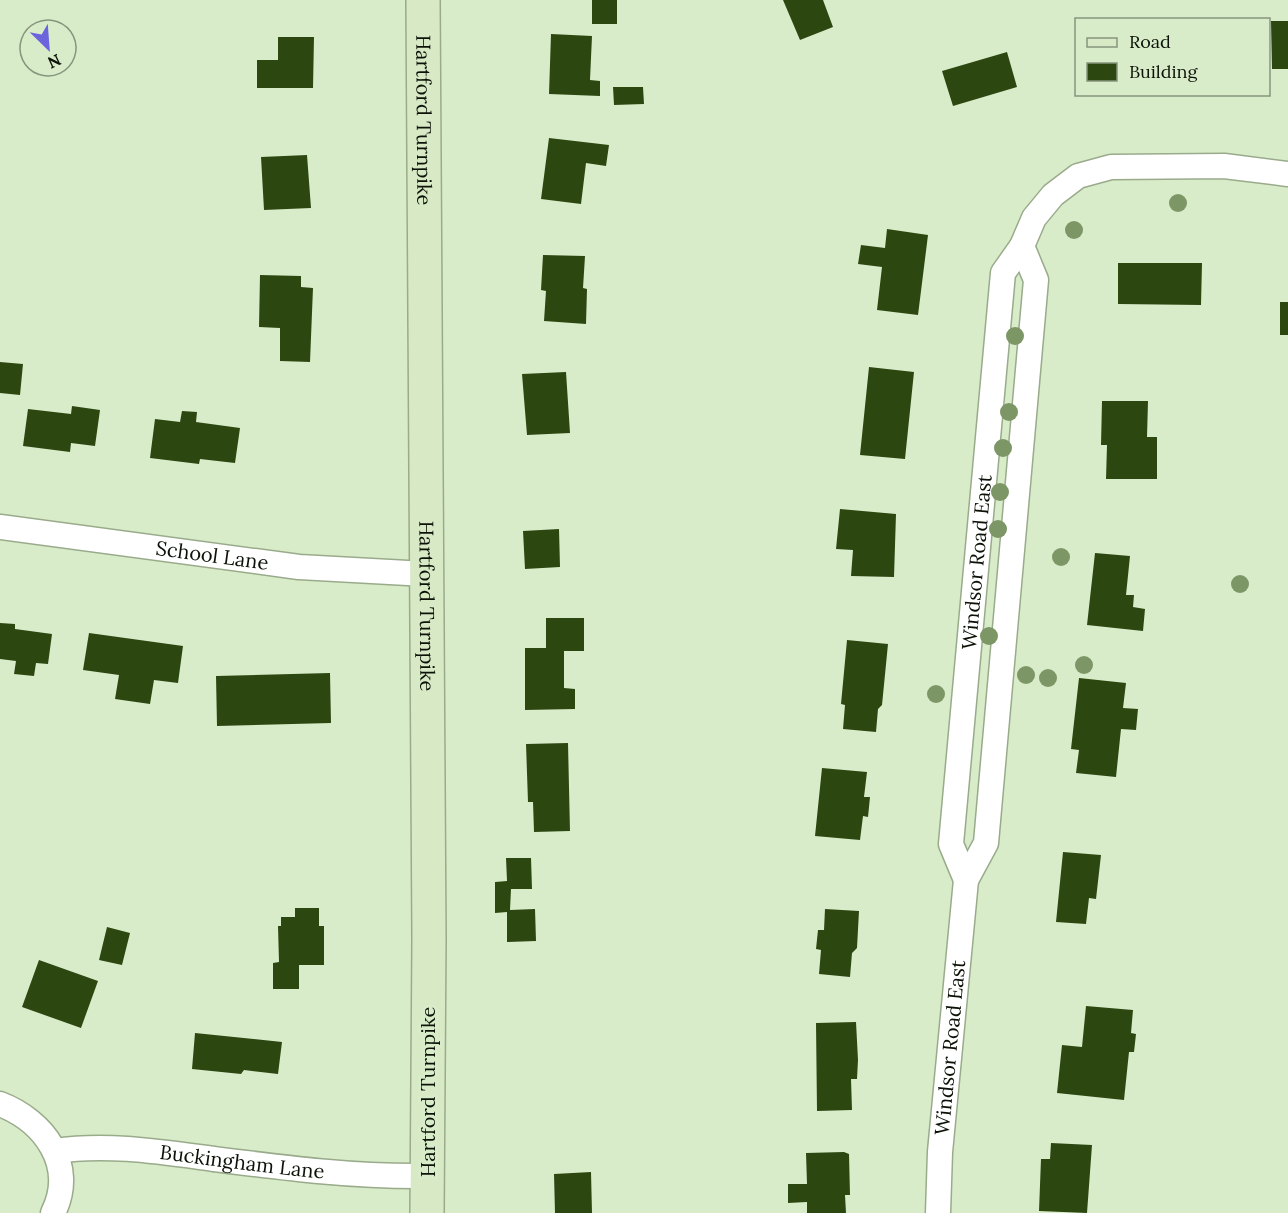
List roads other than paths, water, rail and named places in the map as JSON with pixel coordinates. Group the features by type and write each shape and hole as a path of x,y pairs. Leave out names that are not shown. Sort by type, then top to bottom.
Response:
{"main road":[{"name":"Hartford Turnpike","path":"423,0 429,939 428,1213"}],"street":[{"name":"Windsor Road East","path":"966,880 951,844 1003,273 1022,246 1034,218 1053,195 1078,176 1111,166 1224,166 1288,174"},
{"name":"Windsor Road East","path":"938,1213 938,1171 966,880 986,843 1019,493 1036,280 1022,246"},
{"name":"School Lane","path":"0,527 299,567 426,574"},
{"path":"0,1104 21,1112 41,1129 55,1151 61,1178 57,1204 53,1213"},
{"name":"Buckingham Lane","path":"55,1151 84,1147 169,1153 342,1175 428,1176"}]}
